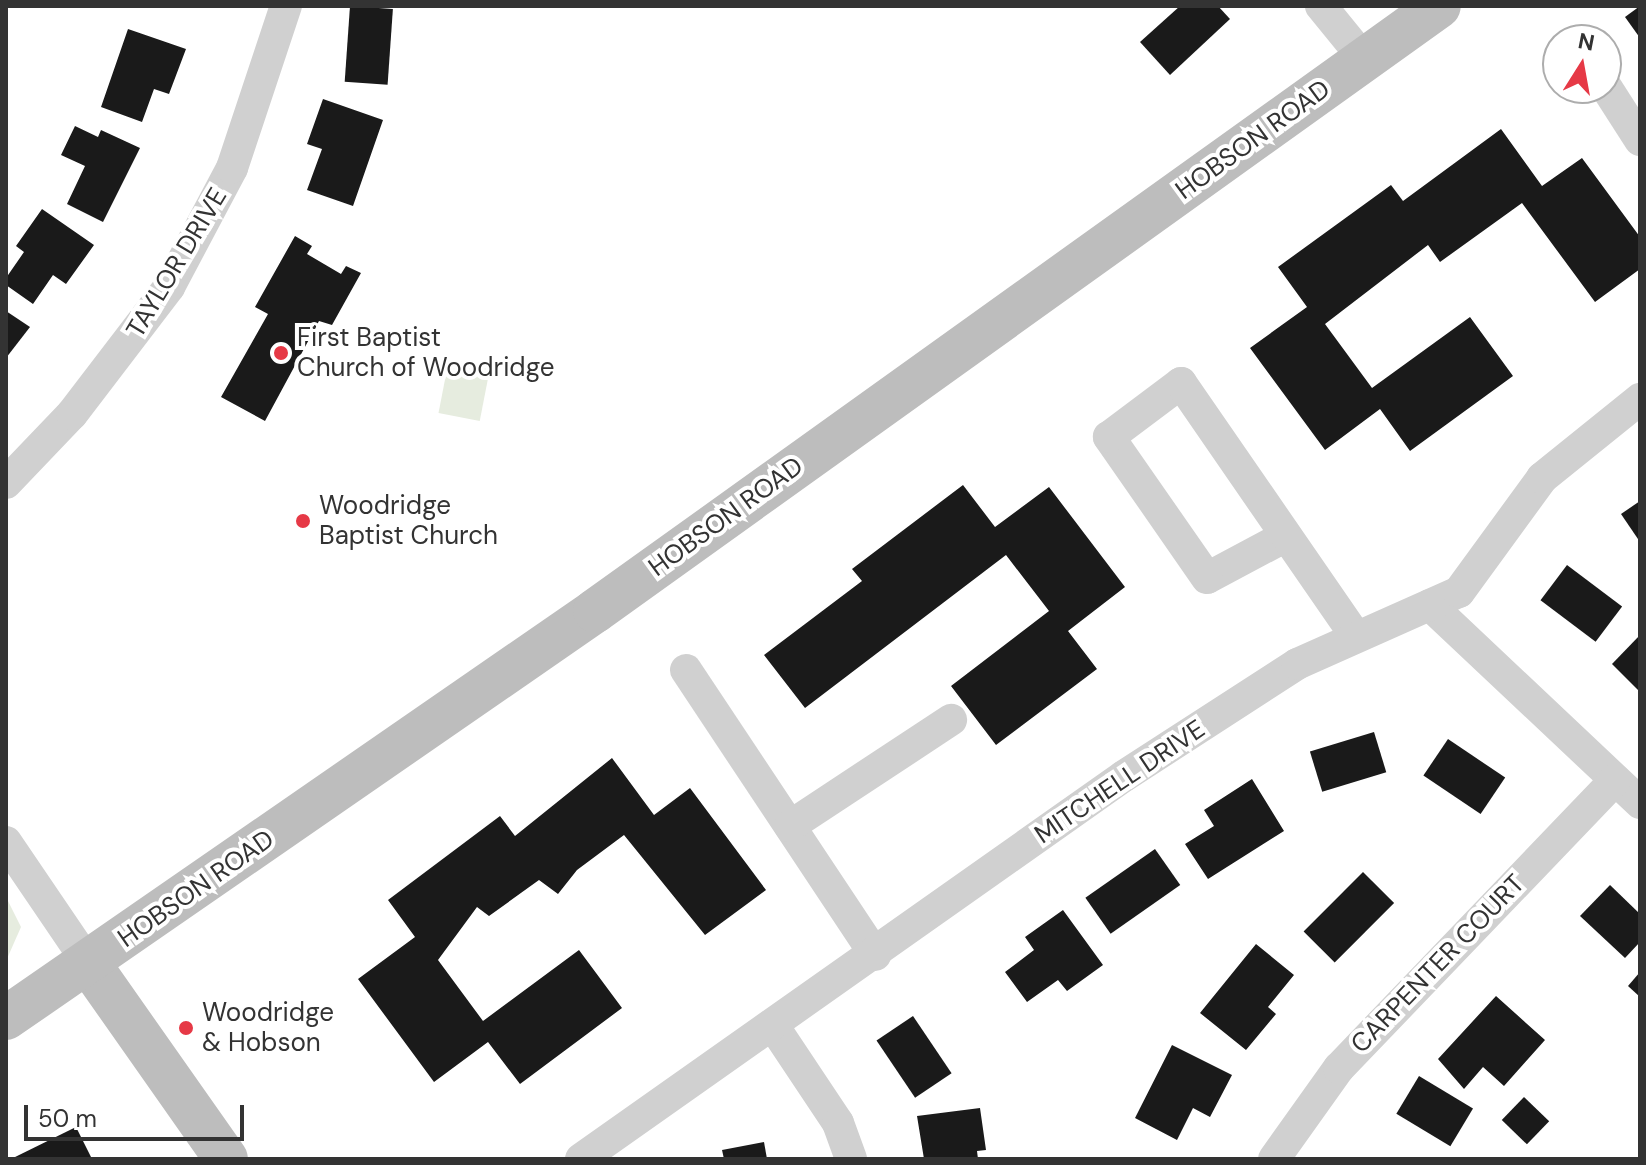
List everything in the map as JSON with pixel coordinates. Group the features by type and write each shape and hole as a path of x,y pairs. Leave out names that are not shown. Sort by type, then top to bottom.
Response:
{"main road":[{"name":"HOBSON ROAD","path":"6,1018 89,964 1439,6"},
{"path":"89,964 226,1159"}],"street":[{"name":"TAYLOR DRIVE","path":"6,483 81,403 169,287 232,168 286,6"},
{"path":"1321,6 1365,60"},
{"path":"1617,104 1640,140"},
{"path":"1286,536 1207,578 1109,437 1181,383 1356,637"},
{"name":"MITCHELL DRIVE","path":"581,1159 774,1027 1124,776 1297,664 1459,592 1542,478 1640,399"},
{"path":"1430,605 1640,803"},
{"path":"686,670 875,955"},
{"path":"790,826 951,720"},
{"name":"CARPENTER COURT","path":"1274,1159 1288,1131 1339,1068 1615,780"},
{"path":"6,842 89,964"},
{"path":"774,1027 838,1123 851,1159"}],"shaded area":[{"path":"449,359 490,367 480,421 439,413"},
{"path":"6,897 21,927 6,961"}],"building":[{"path":"350,6 393,9 388,85 345,82"},
{"path":"1180,6 1218,6 1230,19 1170,75 1140,42"},
{"path":"1640,6 1640,38 1625,17"},
{"path":"128,29 186,49 169,94 154,89 142,122 101,107"},
{"path":"323,99 383,120 353,206 307,190 322,149 307,144"},
{"path":"75,126 98,137 101,130 140,148 103,222 67,204 85,166 61,155"},
{"path":"1501,129 1542,186 1582,158 1640,237 1640,269 1595,302 1522,203 1440,262 1428,245 1325,324 1372,388 1470,317 1513,376 1410,451 1380,409 1325,450 1250,348 1307,307 1278,267 1391,185 1403,201"},
{"path":"42,209 94,245 66,284 53,275 33,304 6,285 6,278 24,252 16,246"},
{"name":"First Baptist Church of Woodridge","path":"295,236 312,246 307,254 341,274 346,266 361,273 332,325 319,321 265,421 221,397 268,314 255,307"},
{"path":"6,311 30,327 6,358"},
{"path":"963,485 995,527 1049,487 1125,587 1068,631 1097,669 996,745 951,686 1049,611 1006,555 805,708 764,655 862,581 852,569"},
{"path":"1640,501 1640,542 1621,514"},
{"path":"1567,565 1622,607 1596,642 1541,600"},
{"path":"1640,635 1640,692 1612,664"},
{"path":"1374,732 1386,772 1322,792 1310,752"},
{"path":"1448,739 1505,778 1481,814 1423,775"},
{"path":"612,758 654,815 690,788 766,890 705,935 624,835 577,870 558,894 539,880 489,916 477,907 438,960 483,1021 579,950 622,1008 520,1084 488,1042 434,1082 358,979 415,937 388,900 500,816 515,836"},
{"path":"1252,779 1284,831 1208,879 1185,844 1214,826 1204,810"},
{"path":"1155,849 1180,885 1111,934 1085,898"},
{"path":"1363,872 1394,903 1335,963 1304,931"},
{"path":"1610,885 1640,914 1640,942 1625,958 1580,916"},
{"path":"1063,910 1103,965 1067,991 1058,980 1027,1002 1005,972 1034,950 1025,937"},
{"path":"1256,944 1294,975 1268,1007 1276,1014 1246,1050 1200,1013"},
{"path":"1640,972 1640,997 1628,986"},
{"path":"1496,996 1545,1040 1504,1086 1483,1067 1464,1089 1438,1059"},
{"path":"913,1016 952,1073 915,1098 877,1041"},
{"path":"1172,1045 1232,1075 1210,1117 1193,1108 1177,1140 1135,1118"},
{"path":"1419,1076 1473,1108 1450,1146 1396,1114"},
{"path":"1524,1097 1549,1121 1527,1144 1502,1120"},
{"path":"980,1108 986,1150 977,1151 978,1159 924,1159 917,1116"},
{"path":"76,1127 92,1159 11,1159"},
{"path":"764,1142 767,1159 724,1159 722,1150"}],"place":[{"name":"First Baptist Church of Woodridge","path":"281,353"},
{"name":"Woodridge Baptist Church","path":"303,521"},
{"name":"Woodridge & Hobson","path":"186,1028"}]}
